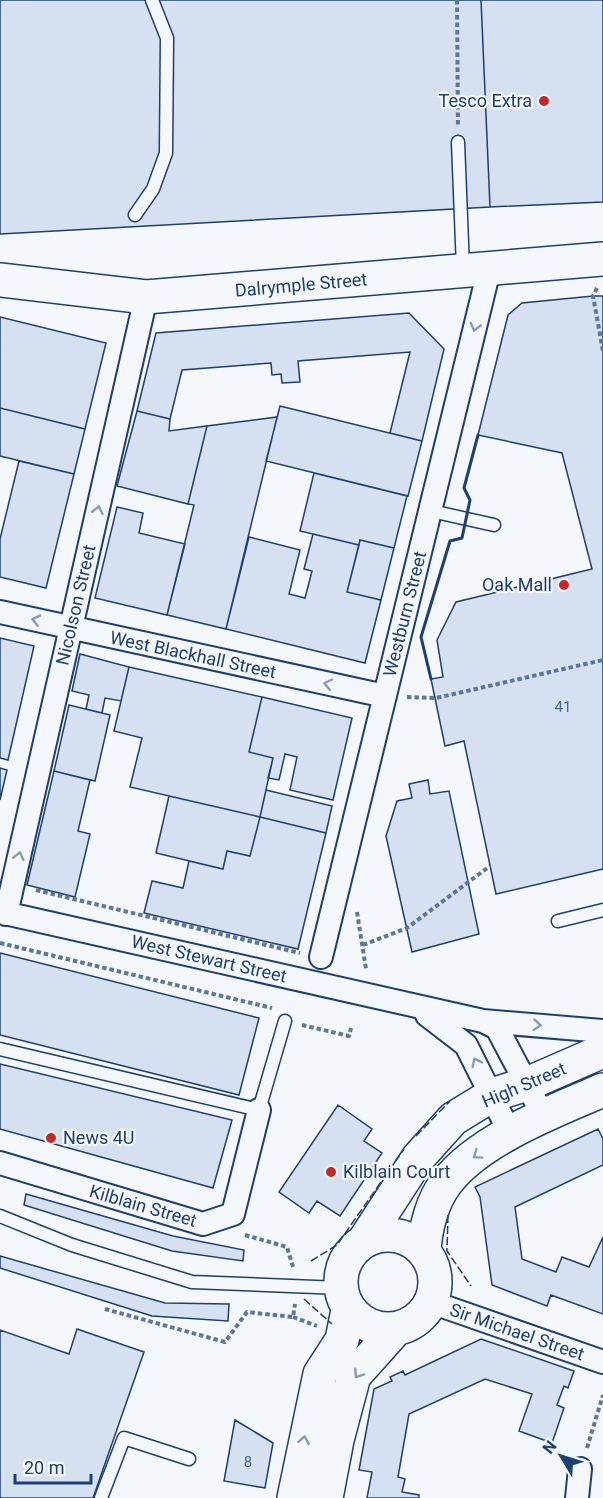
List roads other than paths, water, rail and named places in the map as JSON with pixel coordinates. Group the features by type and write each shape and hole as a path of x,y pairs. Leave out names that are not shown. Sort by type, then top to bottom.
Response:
{"main road":[{"name":"Dalrymple Street","path":"0,280 146,297 603,260"},
{"name":"High Street","path":"364,1241 418,1158 453,1119 492,1095 527,1084 603,1051"},
{"name":"High Street","path":"424,1252 425,1229 445,1183 472,1157 543,1115 603,1090"},
{"path":"294,1498 320,1374 342,1340 344,1299 342,1269 350,1252 364,1241 390,1234 414,1243 424,1252 435,1276 431,1302 417,1320 396,1329 381,1330 366,1325 344,1299"},
{"path":"326,1498 337,1440 354,1376 396,1329"}],"street":[{"name":"Westburn Street","path":"321,957 431,510 476,271"},
{"name":"Nicolson Street","path":"3,913 13,884 146,297"},
{"name":"West Blackhall Street","path":"0,612 385,696"},
{"name":"West Stewart Street","path":"3,913 417,1008 483,1021 603,1031"},
{"name":"West Stewart Street","path":"417,1008 453,1032 466,1045 510,1133"},
{"path":"483,1021 497,1028 543,1115"},
{"name":"Kilblain Street","path":"0,1163 203,1224 214,1222 233,1214 259,1110"},
{"name":"Sir Michael Street","path":"431,1302 603,1362"},
{"path":"577,1498 580,1468"}],"lane":[{"path":"135,215 153,189 166,153 167,38 152,0"},
{"path":"458,142 476,271"},
{"path":"431,510 494,525"},
{"path":"558,921 603,910"},
{"name":"Kilblain Street","path":"259,1110 285,1021"},
{"path":"0,1049 259,1110"},
{"path":"4,1219 72,1245 192,1282 299,1287 344,1299"},
{"path":"101,1498 124,1438 189,1459"}],"place":[{"name":"Tesco Extra","path":"544,101"},
{"name":"Oak Mall","path":"564,585"},
{"name":"News 4U","path":"51,1138"},
{"name":"Kilblain Court","path":"331,1172"}]}
